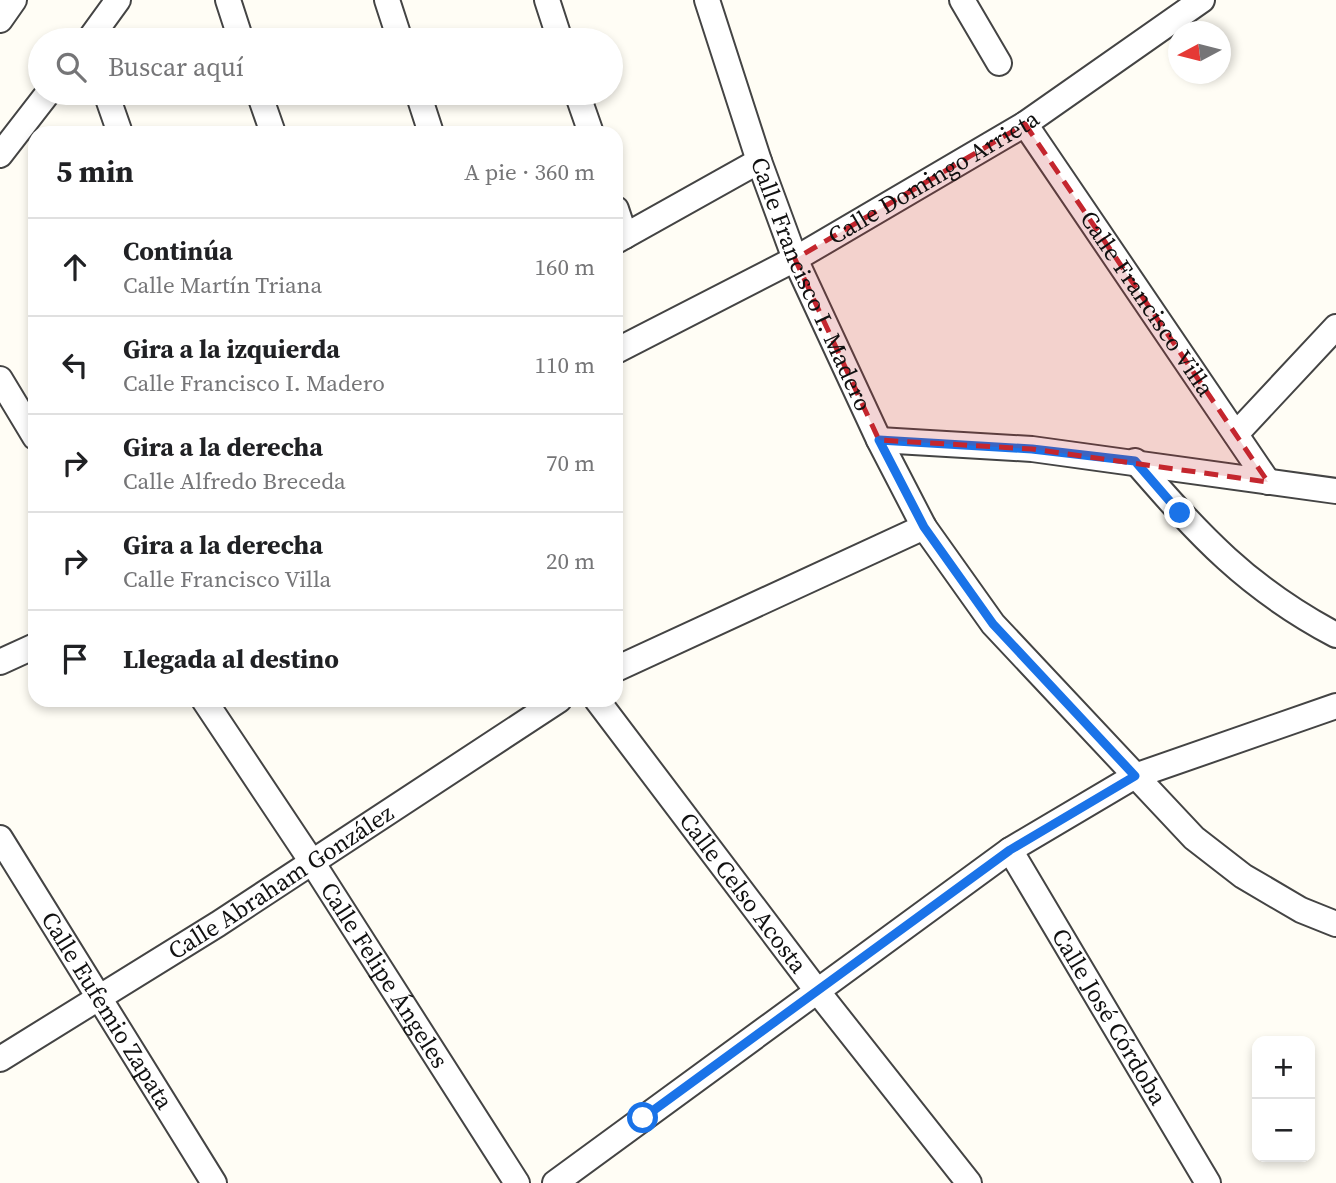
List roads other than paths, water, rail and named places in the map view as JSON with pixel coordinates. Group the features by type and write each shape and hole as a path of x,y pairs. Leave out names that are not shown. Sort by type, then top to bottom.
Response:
{"street":[{"path":"0,20 14,0"},
{"path":"98,28 118,0"},
{"path":"228,0 237,28"},
{"path":"387,0 396,28"},
{"path":"547,0 556,28"},
{"name":"Calle Francisco I. Madero","path":"707,0 759,161 795,259 879,440 924,527 993,624 1194,838 1243,876 1301,910 1336,924"},
{"path":"962,0 999,63"},
{"name":"Calle Domingo Arrieta","path":"623,347 795,259 1024,124 1202,0"},
{"path":"0,155 39,105"},
{"path":"110,105 118,126"},
{"path":"263,105 271,126"},
{"path":"422,105 429,126"},
{"path":"581,105 589,126"},
{"name":"Calle Francisco Villa","path":"1024,124 1269,482"},
{"path":"623,236 759,161"},
{"path":"1236,434 1336,327"},
{"path":"0,379 28,425"},
{"path":"879,440 1032,449 1135,461 1336,491"},
{"path":"1135,461 1227,562 1270,597 1336,635"},
{"path":"623,665 924,527"},
{"path":"0,662 28,649"},
{"path":"555,1183 1010,850 1135,776 1336,706"},
{"name":"Calle Felipe Ángeles","path":"210,707 517,1183"},
{"name":"Calle Abraham González","path":"0,1059 312,862 548,707"},
{"name":"Calle Celso Acosta","path":"602,707 818,992 969,1183"},
{"name":"Calle Eufemio Zapata","path":"0,838 214,1183"},
{"name":"Calle José Córdoba","path":"1010,850 1208,1183"}]}
